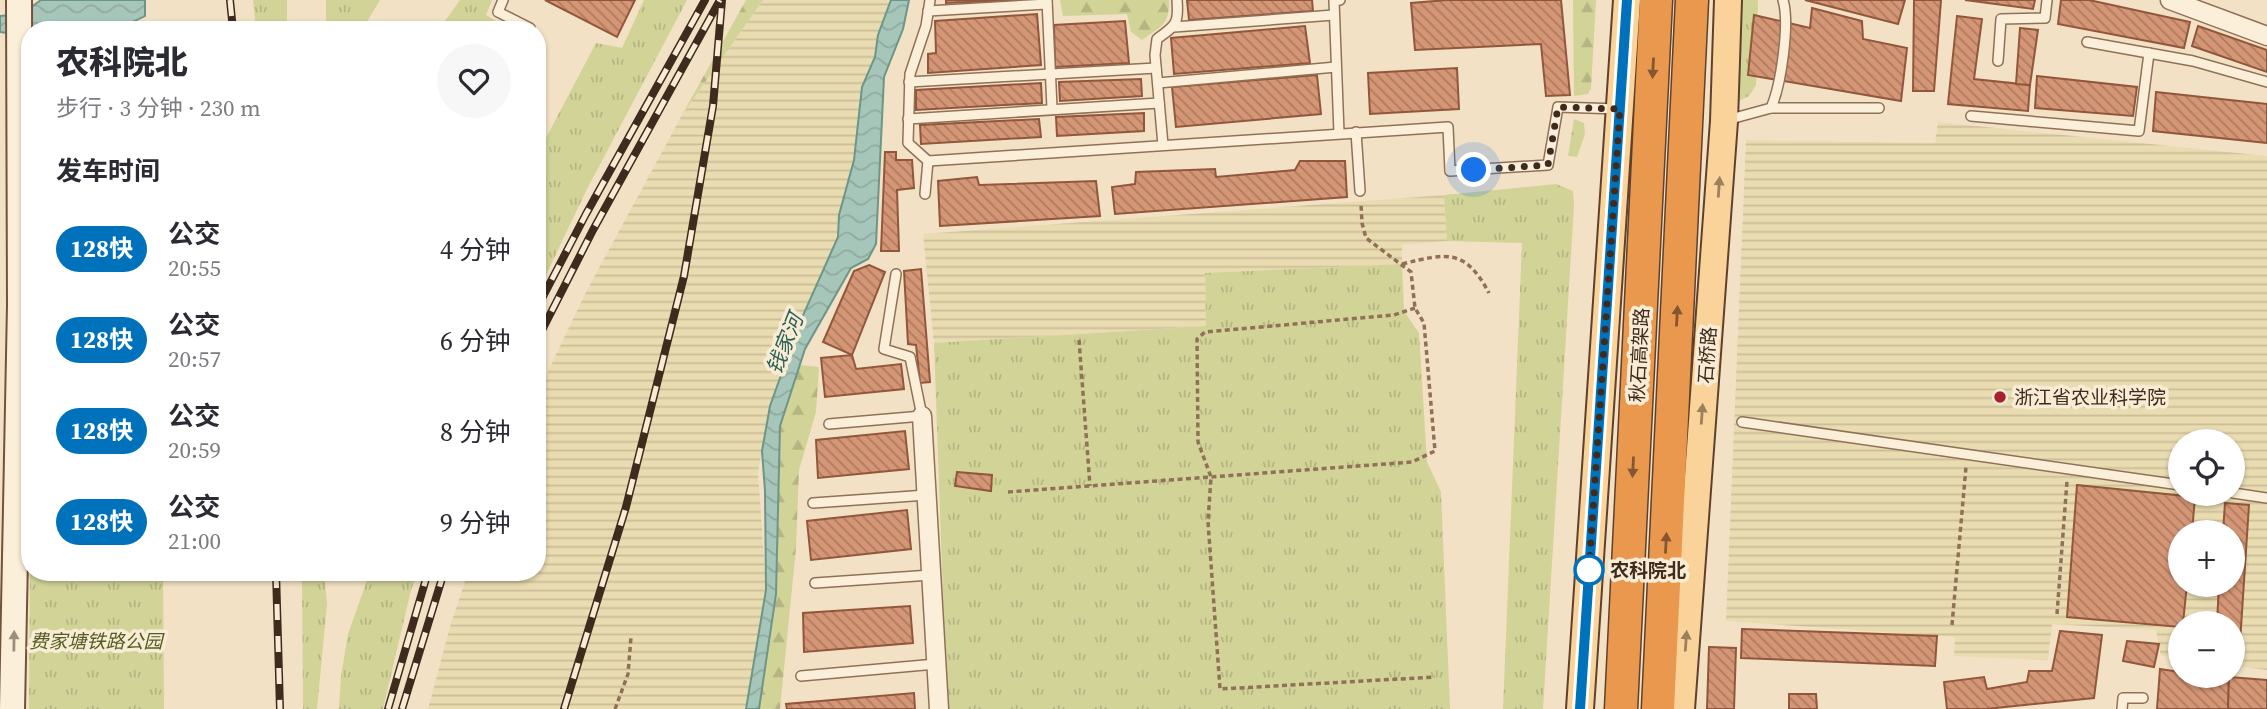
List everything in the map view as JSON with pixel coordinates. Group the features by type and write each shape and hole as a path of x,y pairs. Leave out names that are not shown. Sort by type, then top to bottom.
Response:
{"highway":[{"name":"秋石高架路","path":"1621,709 1656,0"},
{"name":"秋石高架路","path":"1658,709 1692,0"}],"main road":[{"path":"1580,709 1627,0"},
{"name":"石桥路","path":"1681,709 1724,121 1728,0"}],"street":[{"path":"12,709 7,605 20,305 19,0"},
{"path":"2170,0 2267,36"},
{"path":"922,416 939,709"}],"lane":[{"path":"503,0 498,12 516,21"},
{"path":"930,0 926,26 909,74 908,118 908,144 928,162 1448,127 1450,171 1548,165 1558,107 1620,109"},
{"path":"1163,145 1156,68 1157,39 1174,27 1178,18 1177,0"},
{"path":"1339,133 1334,1 1340,0"},
{"path":"1771,108 1777,94 1787,14 1783,0"},
{"path":"1998,61 2001,19 2045,18 2047,0"},
{"path":"928,11 1047,2 1052,108"},
{"path":"1174,27 1334,15"},
{"path":"2087,43 2193,61 2267,82"},
{"path":"1971,116 2139,131 2149,53"},
{"path":"1158,83 1336,67"},
{"path":"909,82 1156,68"},
{"path":"908,118 1160,103"},
{"path":"1724,121 1771,108 1880,108"},
{"path":"1356,132 1360,191"},
{"path":"925,194 928,162"},
{"path":"829,424 922,416 909,357 884,349 896,274"},
{"path":"1742,422 2168,483"},
{"path":"813,503 926,495"},
{"path":"2245,495 2267,498"},
{"path":"815,583 931,575"},
{"path":"801,676 936,664"},
{"path":"2122,709 2123,698 2143,698"}],"path":[{"path":"1008,492 1412,463 1435,451 1424,323 1415,308 1411,272 1366,238 1360,191"},
{"path":"1402,264 1450,256 1464,261 1478,272 1489,293"},
{"path":"1415,308 1394,315 1205,332 1197,339 1198,442 1211,477 1208,522 1220,689 1435,677"},
{"path":"1079,340 1090,486"},
{"path":"1952,625 1967,454"},
{"path":"2057,614 2068,469"},
{"path":"615,709 628,674 631,637"}],"shaded area":[{"path":"763,0 891,0 878,35 875,57 862,87 854,160 839,215 838,237 800,322 770,406 758,472 766,590 746,709 428,709 465,581 546,581 546,375 587,290 682,115"},
{"name":"浙江省农业科学院","path":"1938,122 2267,156 2267,670 2245,667 2245,611 2168,611 2168,657 2161,656 2156,630 2052,624 2048,660 1954,656 1955,637 1726,621 1746,140 1935,143"},
{"path":"1444,195 1447,241 1402,245 1402,264 1205,273 1206,326 934,343 923,234"}],"green space":[{"path":"253,0 287,0 287,21 255,21"},
{"path":"326,0 380,0 367,21 326,21"},
{"path":"460,0 492,0 486,15 496,21 445,21"},
{"path":"644,0 687,0 586,191 546,275 546,138 596,43 622,48"},
{"path":"746,0 763,0 682,115"},
{"path":"1060,0 1169,0 1169,8 1163,24 1142,40 1131,32 1127,14 1063,16"},
{"path":"1573,0 1596,0 1591,88 1588,94 1574,96"},
{"path":"1738,0 1758,0 1756,85 1749,96 1735,103"},
{"path":"1574,119 1584,123 1585,134 1577,157 1568,156"},
{"path":"1556,184 1573,191 1574,206 1543,709 1503,709 1522,243 1447,241 1444,195"},
{"path":"1402,264 1404,311 1419,333 1427,462 1441,492 1450,709 947,709 934,343 1206,326 1205,273"},
{"path":"800,365 819,367 816,412 799,470 796,548 780,709 759,709 776,594 780,426"},
{"name":"费家塘铁路公园","path":"30,581 163,581 164,709 29,709"},
{"path":"302,581 325,581 327,604 317,709 303,709"},
{"path":"367,581 414,581 383,709 339,709 348,634"}],"water":[{"path":"41,0 145,0 145,16 134,21 21,21 21,35 0,32 0,16 22,14"},
{"path":"891,0 909,0 903,29 884,77 876,244 868,259 851,268 805,349 780,426 776,594 759,709 746,709 766,590 762,451 770,406 800,322 838,237 839,215 854,160 862,87 875,57 878,35"}],"building":[{"path":"545,0 635,0 617,37"},
{"path":"946,0 1015,0 946,3"},
{"path":"1187,0 1312,0 1313,11 1189,20"},
{"path":"1447,0 1561,0 1570,95 1546,96 1541,44 1415,50 1411,3"},
{"path":"1805,0 1905,0 1898,24"},
{"path":"1914,0 1941,0 1934,91 1913,91"},
{"path":"1965,0 2035,0 2033,9"},
{"path":"2061,0 2089,0 2190,22 2184,48 2058,24"},
{"path":"1812,8 1862,21 1863,39 1907,48 1901,101 1748,75 1754,15 1810,28"},
{"path":"1037,14 1041,65 928,73 928,54 936,53 935,21"},
{"path":"1957,16 1982,19 1974,79 2030,85 2028,111 1948,104"},
{"path":"1125,21 1129,63 1055,67 1054,25"},
{"path":"1305,26 1310,63 1174,74 1171,38"},
{"path":"2198,26 2267,50 2267,72 2192,46"},
{"path":"2020,28 2038,30 2030,85 2016,84"},
{"path":"1457,68 1459,109 1370,114 1368,73"},
{"path":"1317,75 1321,114 1176,127 1172,87"},
{"path":"2037,76 2137,87 2133,116 2035,108"},
{"path":"1141,79 1142,96 1060,101 1059,82"},
{"path":"1041,83 1042,103 916,110 916,90"},
{"path":"2156,92 2267,104 2267,143 2153,131"},
{"path":"1144,113 1144,131 1057,136 1056,117"},
{"path":"1039,119 1041,137 921,144 920,125"},
{"path":"885,152 896,152 896,160 912,160 914,188 897,190 899,251 881,251"},
{"path":"1300,161 1345,161 1347,197 1115,214 1112,187 1135,184 1136,172 1215,169 1216,177 1295,170"},
{"path":"977,177 979,185 1096,181 1100,216 940,226 938,181"},
{"path":"869,265 885,272 852,355 823,342 854,271"},
{"path":"921,269 930,382 920,383 916,345 908,344 904,271"},
{"path":"852,355 856,369 901,364 904,389 825,397 821,358"},
{"path":"905,431 909,469 818,478 816,440"},
{"path":"957,472 992,475 991,491 955,486"},
{"path":"2077,485 2168,494 2168,506 2194,506 2193,520 2168,520 2168,597 2186,597 2184,611 2168,611 2168,626 2067,617"},
{"path":"2249,505 2245,566 2245,520 2224,520 2225,506"},
{"path":"907,510 911,549 811,560 807,521"},
{"path":"2218,597 2243,597 2242,611 2218,611"},
{"path":"910,606 913,643 804,652 803,613"},
{"path":"1742,629 1937,636 1935,666 1741,658"},
{"path":"2060,631 2102,635 2094,698 1986,709 1947,709 1944,682 1984,677 1987,689 2027,682 2029,671 2052,671"},
{"path":"2127,641 2159,644 2154,667 2123,661"},
{"path":"1709,647 1736,648 1734,709 1707,709"},
{"path":"2160,669 2168,670 2168,688 2229,688 2228,709 2157,709"},
{"path":"2245,678 2267,680 2267,709 2228,709 2229,688 2245,688"},
{"path":"914,693 915,709 787,709 786,704"},
{"path":"1789,694 1816,694 1817,709 1789,709"}],"railway":[{"path":"230,0 232,21"},
{"path":"546,291 705,0"},
{"path":"546,322 593,230 720,0"},
{"path":"564,709 626,507 684,276 713,106 722,0"},
{"path":"276,581 280,709"},
{"path":"388,709 425,581"},
{"path":"402,709 441,581"}],"bus line":[{"name":"128快","path":"1580,709 1627,0"}],"place":[{"name":"浙江省农业科学院","path":"2000,397"},
{"name":"农科院北","path":"1589,570"}],"route":[{"path":"1474,170 1548,165 1558,107 1620,109 1589,570"}],"water label":[{"name":"钱家河","path":"785,344"}]}
